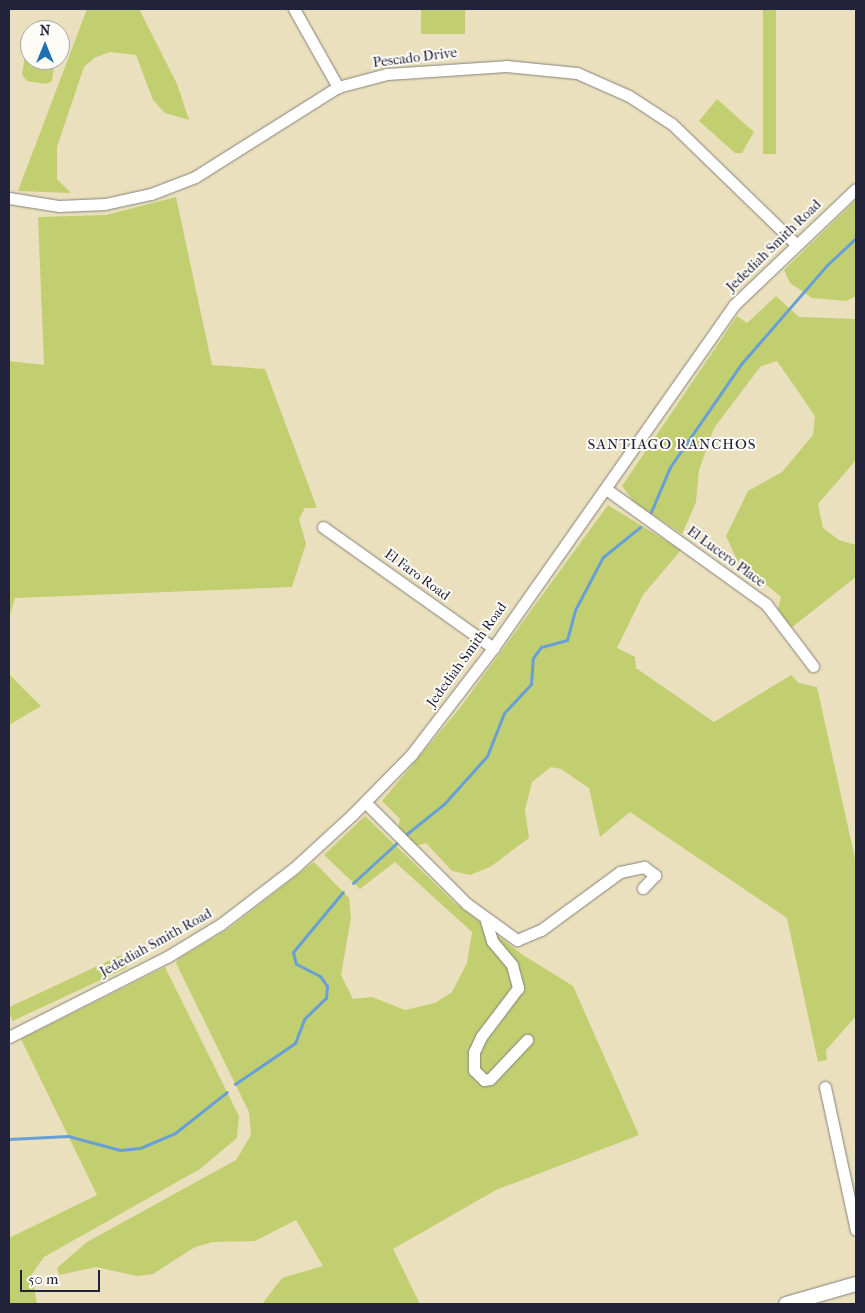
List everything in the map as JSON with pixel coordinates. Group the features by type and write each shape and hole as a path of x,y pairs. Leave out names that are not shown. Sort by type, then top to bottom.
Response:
{"main road":[{"path":"786,1304 856,1284"}],"street":[{"path":"294,9 338,87"},
{"name":"Pescado Drive","path":"9,198 59,206 105,204 151,194 195,177 338,87 387,74 449,67 577,73 629,96 672,124 795,243"},
{"name":"Jedediah Smith Road","path":"9,1037 167,957 221,924 293,869 365,802 411,755 493,648 734,305 795,243 856,189"},
{"name":"El Lucero Place","path":"606,489 766,604 813,666"},
{"name":"El Faro Road","path":"323,527 493,648"},
{"path":"365,802 411,850 485,919 516,940 541,930 620,872 644,867 655,875 643,888"},
{"path":"485,919 492,941 512,965 518,988 481,1038 472,1058 474,1070 484,1080 490,1079 527,1040"},
{"path":"825,1087 856,1230"}],"green space":[{"path":"87,9 139,9 177,84 189,120 165,113 153,100 136,55 110,52 94,58 84,67 57,147 57,179 71,193 18,191 64,70 70,70 70,54"},
{"path":"421,9 465,9 465,34 421,34"},
{"path":"763,9 776,9 776,154 763,154"},
{"path":"23,70 54,70 52,81 46,84 27,81 22,75"},
{"path":"717,99 754,132 742,153 735,153 699,121"},
{"path":"176,197 212,365 265,369 317,508 305,508 299,519 306,544 292,587 15,598 9,618 9,361 44,365 38,217 106,215"},
{"path":"856,200 856,296 846,301 812,298 790,283 784,270"},
{"path":"776,296 799,317 856,319 856,460 818,504 823,528 839,540 856,545 856,577 791,628 778,609 781,597 737,560 726,536 748,491 782,472 813,435 815,416 777,361 761,366 714,428 699,470 696,502 682,534 634,502 622,486 737,316 747,323"},
{"path":"608,505 681,550 643,595 617,648 635,657 636,668 714,722 791,675 799,683 817,687 856,863 856,1016 826,1050 827,1060 818,1062 787,918 630,812 600,837 589,788 561,769 551,767 532,782 525,810 529,838 490,867 470,875 452,871 426,843 416,846 398,829 400,819 382,801 459,709"},
{"path":"9,674 41,706 9,725"},
{"path":"365,816 455,903 523,955 573,986 639,1135 496,1190 393,1249 420,1304 262,1304 282,1278 323,1266 296,1220 255,1241 213,1242 195,1247 153,1274 137,1276 96,1267 59,1275 57,1268 87,1242 236,1160 251,1135 249,1112 176,963 178,959 228,929 314,862 349,898 351,918 341,975 353,999 372,997 405,1010 435,1003 452,992 467,963 472,932 395,862 360,889 324,855"},
{"path":"121,955 127,968 13,1021 9,1013 9,1007"},
{"path":"165,967 239,1116 237,1138 200,1169 44,1257 32,1274 37,1304 9,1304 9,1238 97,1195 21,1039"}],"waterway":[{"path":"651,512 670,467 741,364 827,265 856,238"},
{"path":"404,836 444,804 487,756 504,713 531,684 533,658 541,647 567,640 575,610 603,557 640,527"},
{"path":"353,883 400,840"},
{"path":"235,1084 295,1043 304,1019 326,998 327,986 320,976 296,964 293,952 343,892"},
{"path":"9,1139 68,1136 120,1150 140,1148 175,1133 227,1092"}],"district":[{"name":"SANTIAGO RANCHOS","path":"672,445"}]}
